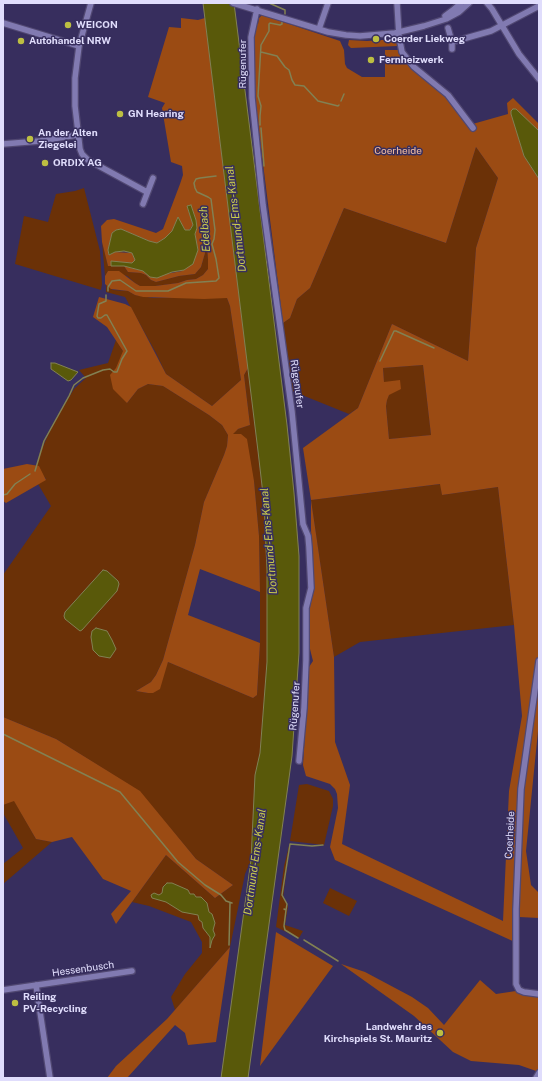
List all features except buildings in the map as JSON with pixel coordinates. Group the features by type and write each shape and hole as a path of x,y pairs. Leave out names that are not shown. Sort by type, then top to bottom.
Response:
{"street":[{"path":"91,3 79,46 75,78 75,106 80,149 82,154 88,160 147,192"},
{"path":"233,3 319,29 354,36 399,32 444,20 454,15 469,3"},
{"path":"319,29 328,3"},
{"path":"397,3 402,52 407,60 448,95 473,128"},
{"path":"437,22 461,3"},
{"path":"487,3 519,54 539,78"},
{"path":"448,28 452,45 502,26 539,6"},
{"name":"Rügenufer","path":"257,10 251,37 252,105 263,205 292,412 303,524 307,534 309,547 311,588 306,608 304,708 299,761"},
{"path":"3,22 79,46"},
{"path":"3,144 40,141 78,135"},
{"path":"143,204 153,178"},
{"name":"Coerheide","path":"539,661 521,789 516,909 516,984 519,990 539,994"},
{"name":"Hessenbusch","path":"3,990 132,971"},
{"path":"36,985 50,1078"},
{"path":"536,1078 539,1073"}],"shaded area":[{"path":"476,147 498,178 476,248 468,361 392,324 358,408 349,414 292,391 283,323 290,318 297,299 310,288 344,208 446,243"},
{"path":"84,188 100,251 101,290 15,264 24,216 48,222 56,194"},
{"path":"202,214 205,215 208,260 208,269 203,275 196,279 155,286 140,286 127,276 108,271 105,276 102,242 108,266 124,266 128,272 141,273 156,282 179,276 195,274 201,267 205,253 200,220"},
{"path":"106,285 113,290 128,291 135,295 153,298 227,298 230,306 241,380 212,406 166,374 125,297 106,292"},
{"path":"116,340 123,351 127,403 138,389 148,384 163,386 209,415 222,425 228,435 224,455 204,502 195,545 163,660 151,682 136,691 153,693 168,662 253,698 257,695 260,643 260,592 259,536 254,481 232,434 238,429 250,425 244,375 248,368 264,503 267,570 267,662 260,753 255,775 251,860 245,874 230,947 175,1010 171,997 185,974 202,953 202,942 191,922 149,906 132,902 166,855 215,898 233,885 196,859 139,791 56,739 3,717 3,575 51,506 38,484 46,479 36,467 40,453 54,422 74,389 86,378 79,370 108,363","holes":["103,570 107,571 118,581 64,616 65,612"]},
{"path":"423,365 431,435 389,439 386,406 389,395 384,382 383,368"},
{"path":"441,484 442,495 498,487 514,625 360,642 334,657 311,500"},
{"path":"307,784 329,791 333,799 333,806 324,845 290,841 299,785"},
{"path":"14,800 36,839 52,842 3,884 3,864 23,848 3,813 3,805"},
{"path":"290,842 283,898 288,906 285,925 303,931 299,938 276,927 284,866"},
{"path":"330,888 357,901 349,916 323,903"}],"green space":[{"name":"Coerheide","path":"262,15 340,41 344,50 345,64 347,68 362,77 385,77 385,50 398,50 405,62 446,96 469,125 508,114 507,103 513,98 539,124 539,131 511,111 524,156 539,179 539,721 526,851 531,885 539,893 539,918 519,917 517,943 335,860 330,847 338,808 337,794 335,789 330,784 306,776 303,765 309,667 313,661 310,649 310,607 313,588 311,500 303,448 358,408 392,324 468,361 476,248 498,178 476,147 446,243 344,208 310,288 297,299 290,318 283,323 254,92 254,38 256,23 258,24 259,18","holes":["423,365 431,435 389,439 386,406 387,400 389,395 401,389 400,380 384,382 383,368","440,484 442,495 498,487 514,625 522,716 509,791 503,921 342,844 350,785 335,742 334,657 311,500"]},
{"path":"181,18 198,20 205,18 248,368 244,375 250,425 238,429 233,434 241,434 247,439 254,481 259,536 260,592 200,569 188,615 260,643 257,695 253,698 168,662 160,689 153,693 136,691 151,682 163,660 195,545 204,502 224,455 228,435 222,425 209,415 163,386 148,384 138,389 127,403 113,389 110,375 116,368 123,351 107,327 93,317 99,297 131,307 166,374 212,406 241,380 230,306 227,298 204,299 143,297 128,291 111,289 105,284 105,276 108,271 119,271 140,286 155,286 196,279 203,275 208,269 205,215 202,214 200,220 205,253 201,267 195,274 179,276 156,282 141,273 128,272 124,266 143,271 150,277 182,271 198,250 195,234 197,228 187,206 193,225 189,230 185,230 178,218 172,231 157,243 121,229 112,233 108,250 109,255 115,252 132,253 135,260 132,263 111,262 111,266 108,266 102,242 101,226 107,220 114,219 156,233 163,229 180,184 183,175 182,166 171,162 162,108 165,103 148,97 169,27 181,28"},
{"path":"396,39 397,46 351,48 348,45 349,40 367,41"},
{"path":"27,464 39,466 46,480 6,503 3,501 3,469"},
{"path":"3,717 56,739 140,791 196,859 233,885 215,898 166,855 116,924 111,914 131,891 103,879 72,837 52,842 36,839 14,801 3,805"},
{"path":"276,932 333,966 260,1066"},
{"path":"230,947 216,1042 188,1045 185,1033 175,1025 127,1078 107,1078 116,1066 167,1019"},
{"path":"341,964 365,972 412,997 428,1008 444,1025 480,980 496,994 516,991 518,993 539,995 539,1072 519,1065 471,1061 453,1052 414,1016"}],"water":[{"name":"Dortmund-Ems-Kanal","path":"203,3 234,3 287,425 299,556 299,653 292,756 248,1078 221,1078 251,860 255,775 260,753 267,662 267,570 264,503"},
{"path":"513,109 516,109 539,131 539,179 524,156 511,114"},
{"path":"191,205 196,220 197,228 195,234 198,250 193,264 184,270 172,272 157,278 150,277 143,271 124,266 111,266 111,261 132,263 135,260 132,253 124,251 115,252 109,255 108,250 112,233 121,229 157,243 172,231 178,217 185,230 190,230 193,225 187,206"},
{"path":"51,363 55,363 78,372 71,380 68,381 51,369"},
{"path":"103,570 107,571 118,581 119,584 117,591 80,631 65,619 65,612"},
{"path":"96,628 107,631 112,640 116,649 110,658 99,656 93,650 91,637 92,631"},
{"path":"167,883 172,883 188,890 190,894 194,894 196,897 201,897 207,903 209,912 212,914 215,923 213,930 215,935 210,948 210,937 203,928 202,922 199,920 198,915 182,912 166,902 152,898 151,895 154,893 159,895 162,893 163,887"}],"waterway":[{"name":"Edelbach","path":"269,3 285,10 285,14"},
{"name":"Edelbach","path":"260,125 261,106 258,96 261,45 269,31 269,24 280,25 282,22"},
{"path":"261,52 277,56 289,70 295,85 304,86 318,101 339,105"},
{"path":"341,101 344,94"},
{"name":"Edelbach","path":"261,128 264,166"},
{"name":"Edelbach","path":"108,291 108,287 112,281 120,280 136,291 168,291 186,283 216,281 219,278 212,244 215,230 211,199 197,192 194,183 196,179 216,176"},
{"name":"Edelbach","path":"35,471 44,441 74,385 83,378 103,370 110,369 117,372 127,351 107,315 101,318 98,318 97,316 99,304 106,301 106,295"},
{"path":"380,361 394,331 434,348"},
{"name":"Edelbach","path":"3,495 7,494 15,484 30,474"},
{"path":"3,734 120,792 178,862 205,885 221,895 226,901 232,903"},
{"path":"284,909 286,910 287,904 282,895 290,844 312,846 323,845"},
{"path":"229,945 230,903"},
{"path":"286,910 285,930 298,938"},
{"path":"304,940 338,961"}],"place":[{"name":"WEICON","path":"68,25"},
{"name":"Coerder Liekweg","path":"376,39"},
{"name":"Autohandel NRW","path":"21,41"},
{"name":"Fernheizwerk","path":"371,60"},
{"name":"GN Hearing","path":"120,114"},
{"name":"An der Alten Ziegelei","path":"30,139"},
{"name":"ORDIX AG","path":"45,163"},
{"name":"Reiling PV-Recycling","path":"15,1003"},
{"name":"Landwehr des Kirchspiels St. Mauritz","path":"440,1033"}]}
